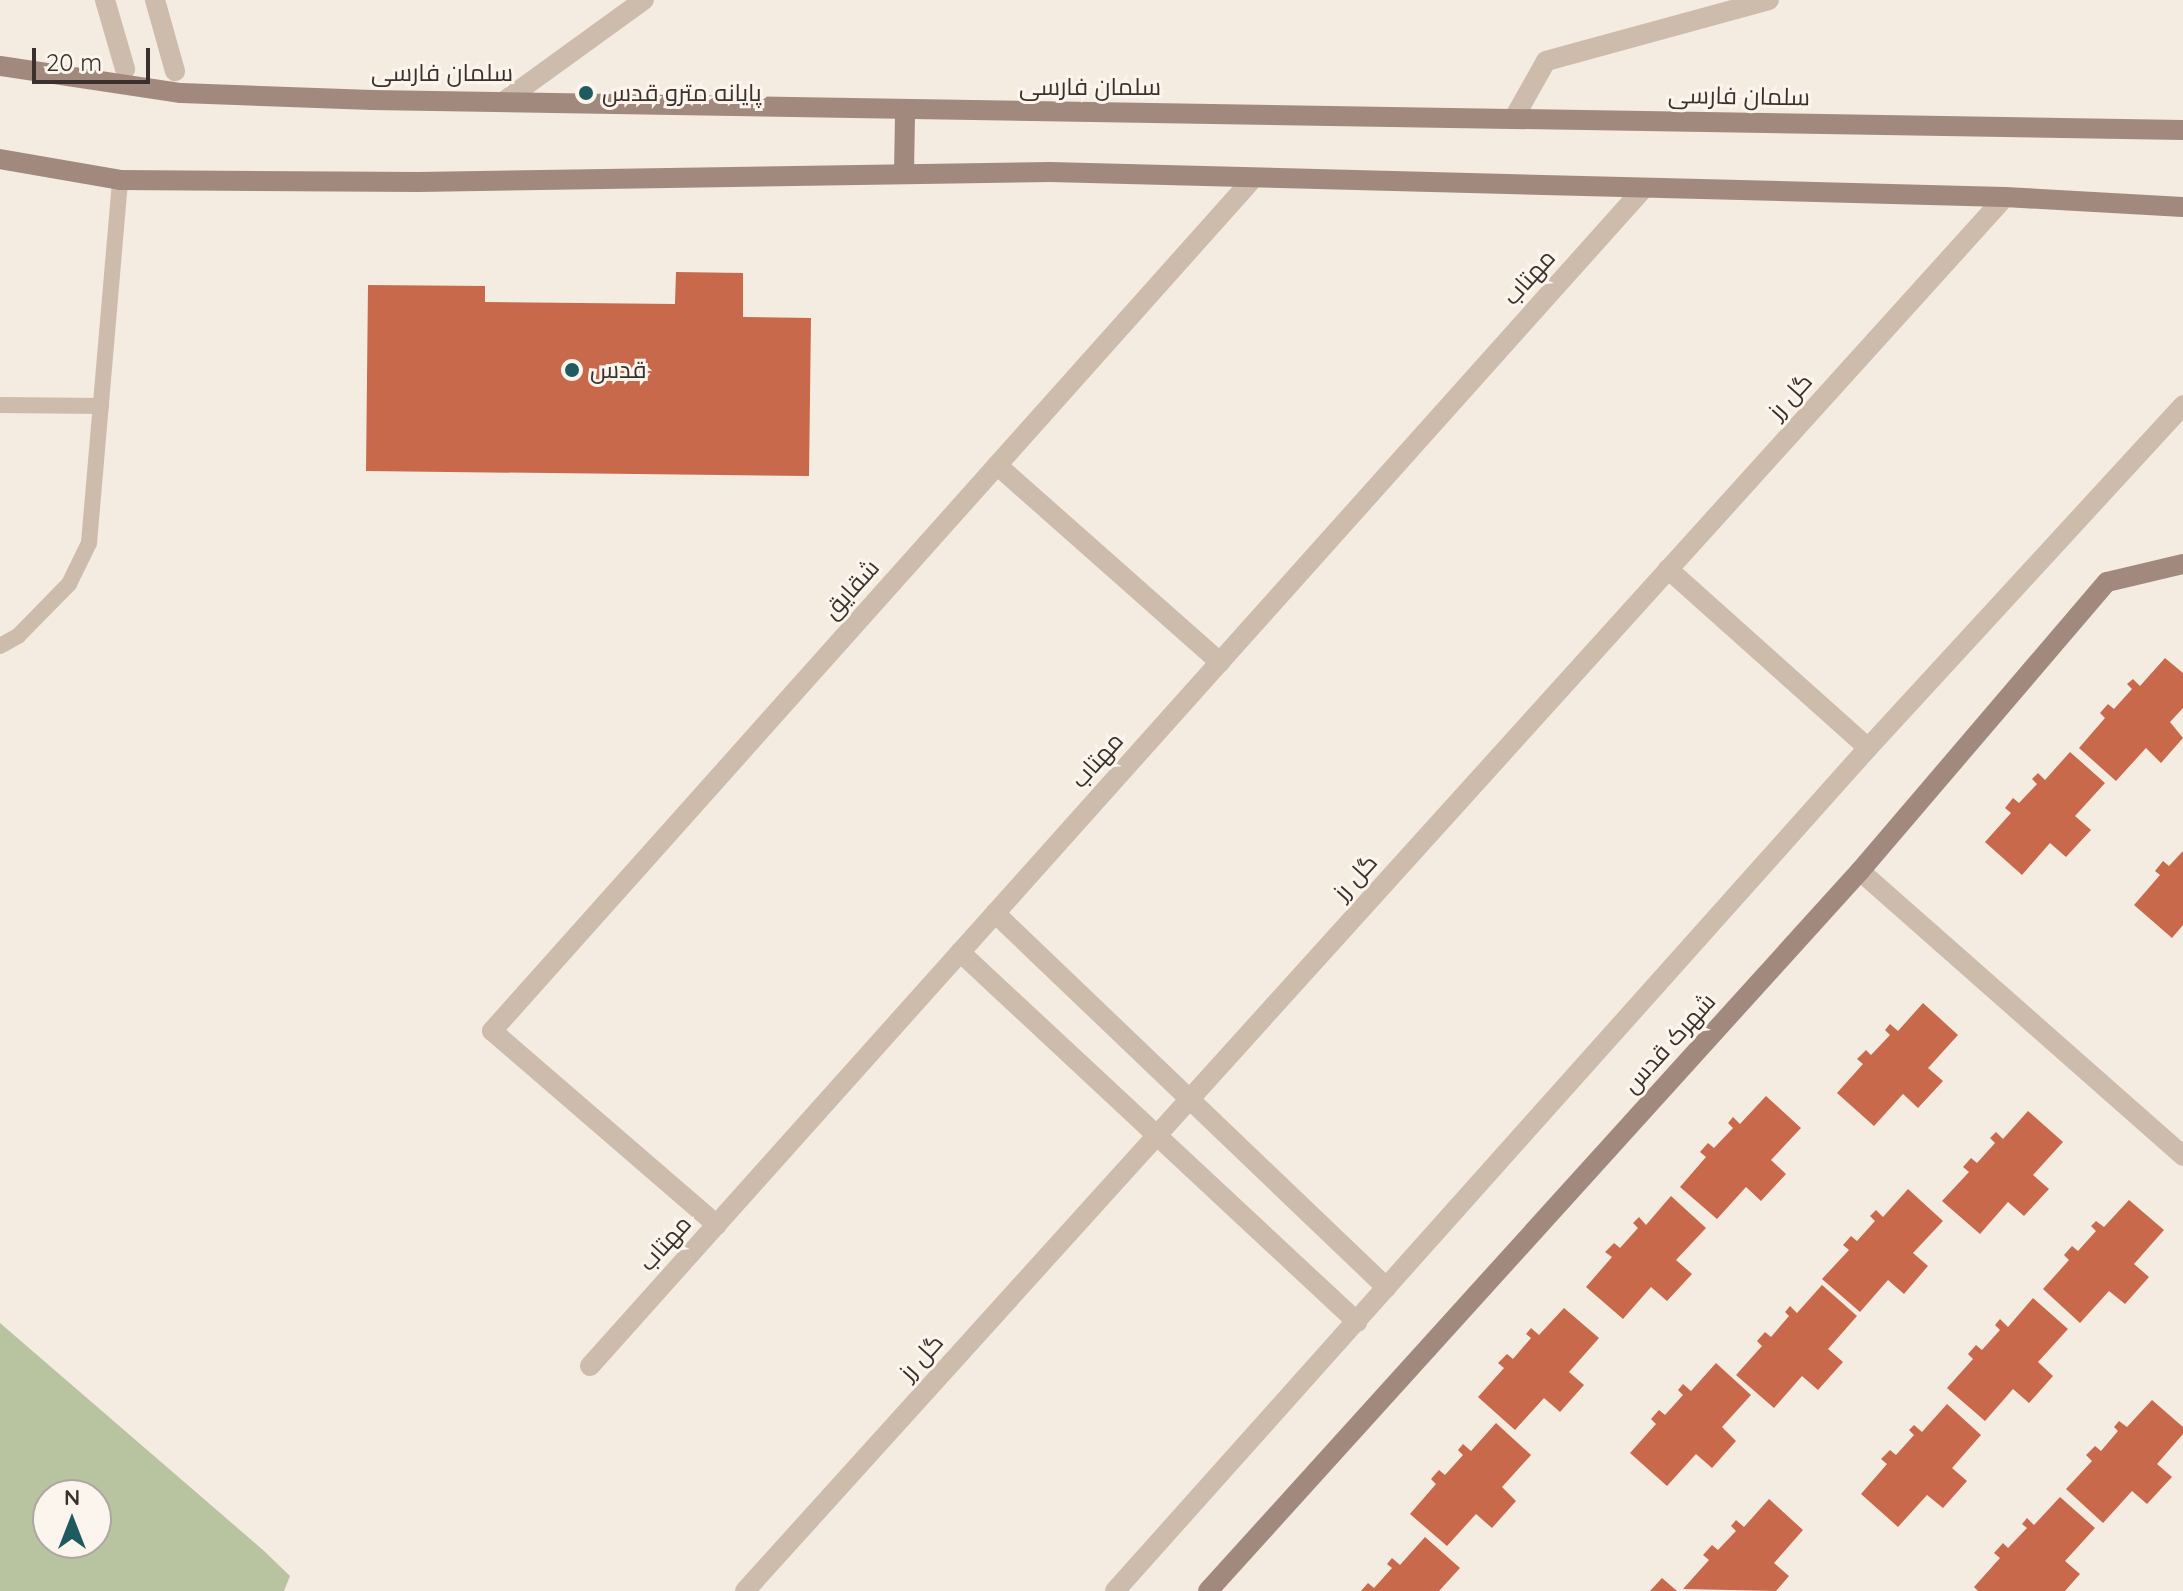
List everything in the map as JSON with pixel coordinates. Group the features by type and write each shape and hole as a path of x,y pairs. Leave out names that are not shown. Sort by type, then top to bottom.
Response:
{"main road":[{"name":"سلمان فارسی","path":"0,66 181,93 507,99 905,112 1514,118 2183,130"},
{"path":"904,172 905,112"},
{"path":"0,159 120,180 418,182 904,172 2005,197 2183,207"},
{"name":"شهرک قدس","path":"1208,1591 1860,871 2107,582 2183,564"}],"street":[{"path":"105,0 125,69"},
{"path":"155,0 175,71"},
{"path":"507,99 644,0"},
{"path":"1514,118 1546,61 1769,0"},
{"name":"شقايق","path":"717,1225 492,1031 1250,182"},
{"name":"مهتاب","path":"590,1366 1643,189"},
{"name":"گل رز","path":"745,1591 2005,197"},
{"path":"1115,1591 1868,748 2183,405"},
{"path":"997,465 1220,662"},
{"path":"1668,569 1868,748"},
{"path":"1860,871 2183,1156"},
{"path":"995,913 1387,1288"},
{"path":"960,952 1357,1322"}],"lane":[{"path":"0,646 18,636 69,584 89,543 120,180"},
{"path":"0,405 101,406"}],"green space":[{"path":"0,1323 263,1550 290,1576 284,1591 0,1591"}],"building":[{"path":"676,272 743,273 743,317 811,318 809,476 366,471 368,285 485,286 485,302 675,304"},
{"path":"2165,658 2183,673 2183,708 2170,722 2183,738 2161,763 2146,748 2116,781 2079,748 2105,718 2100,713 2108,704 2114,709 2132,689 2127,684 2133,679 2140,686"},
{"path":"2070,752 2105,783 2075,816 2091,830 2066,857 2050,843 2022,875 1985,842 2011,813 2005,808 2013,798 2019,803 2037,784 2032,779 2038,773 2045,780"},
{"path":"2183,851 2183,925 2172,938 2134,905 2160,875 2155,871 2163,861 2169,866"},
{"path":"1923,1003 1958,1035 1928,1068 1943,1081 1918,1108 1903,1094 1874,1126 1837,1093 1863,1064 1857,1059 1866,1050 1871,1055 1890,1035 1885,1030 1890,1024 1898,1031"},
{"path":"1766,1096 1801,1128 1771,1160 1786,1174 1761,1201 1746,1187 1717,1219 1680,1187 1706,1157 1700,1152 1708,1143 1714,1148 1733,1128 1728,1123 1733,1117 1740,1124"},
{"path":"2028,1111 2063,1142 2033,1175 2049,1189 2024,1216 2008,1202 1980,1234 1942,1201 1969,1172 1963,1167 1971,1158 1977,1163 1995,1143 1990,1138 1996,1132 2003,1139"},
{"path":"1908,1189 1943,1221 1913,1253 1928,1266 1904,1294 1888,1280 1860,1312 1822,1279 1849,1250 1843,1245 1851,1236 1857,1241 1875,1221 1870,1216 1876,1210 1883,1217"},
{"path":"1671,1196 1706,1228 1676,1260 1692,1274 1667,1301 1651,1287 1623,1319 1586,1287 1612,1257 1605,1252 1614,1243 1620,1248 1638,1228 1633,1223 1639,1217 1646,1225"},
{"path":"2129,1200 2164,1230 2134,1264 2149,1277 2125,1304 2109,1291 2080,1323 2043,1289 2069,1260 2064,1255 2072,1246 2078,1251 2096,1231 2091,1226 2096,1221 2104,1227"},
{"path":"1822,1285 1857,1316 1828,1349 1843,1362 1818,1390 1802,1376 1774,1408 1736,1375 1762,1346 1757,1341 1765,1332 1771,1337 1789,1316 1785,1312 1790,1306 1797,1313"},
{"path":"2033,1298 2068,1329 2038,1362 2053,1376 2029,1403 2013,1389 1985,1421 1947,1388 1973,1359 1968,1354 1976,1345 1982,1350 2000,1330 1995,1325 2000,1319 2008,1327"},
{"path":"1564,1308 1599,1338 1569,1372 1584,1385 1560,1412 1544,1398 1515,1430 1478,1397 1504,1368 1498,1363 1507,1354 1513,1359 1531,1338 1526,1334 1531,1328 1539,1335"},
{"path":"1716,1363 1751,1395 1722,1427 1736,1441 1712,1468 1696,1454 1667,1486 1630,1453 1656,1424 1651,1419 1659,1410 1665,1415 1683,1395 1678,1390 1683,1384 1691,1391"},
{"path":"2152,1400 2183,1427 2183,1434 2157,1464 2172,1477 2147,1504 2132,1491 2103,1523 2066,1489 2092,1461 2086,1455 2095,1446 2101,1451 2118,1431 2114,1427 2119,1421 2127,1427"},
{"path":"1947,1404 1981,1435 1952,1468 1967,1481 1943,1508 1927,1495 1898,1527 1861,1494 1887,1464 1881,1459 1890,1450 1896,1455 1914,1435 1909,1430 1914,1425 1922,1432"},
{"path":"1496,1423 1531,1455 1502,1487 1516,1501 1492,1528 1476,1514 1447,1546 1410,1514 1436,1484 1431,1479 1439,1470 1445,1475 1463,1455 1458,1450 1463,1444 1471,1451"},
{"path":"2060,1497 2095,1528 2065,1561 2080,1574 2065,1591 1978,1591 1974,1587 2000,1558 1994,1553 2003,1543 2008,1548 2027,1528 2022,1524 2027,1518 2034,1525"},
{"path":"1769,1499 1803,1530 1774,1563 1789,1576 1776,1591 1683,1589 1709,1560 1703,1555 1712,1545 1718,1550 1736,1531 1731,1526 1736,1520 1744,1527"},
{"path":"1425,1537 1460,1568 1439,1591 1361,1591 1368,1583 1374,1588 1392,1568 1387,1564 1392,1558 1400,1565"},
{"path":"1662,1578 1677,1591 1650,1591"}],"place":[{"name":"پایانه مترو قدس","path":"586,93"},
{"name":"قدس","path":"572,370"}]}
